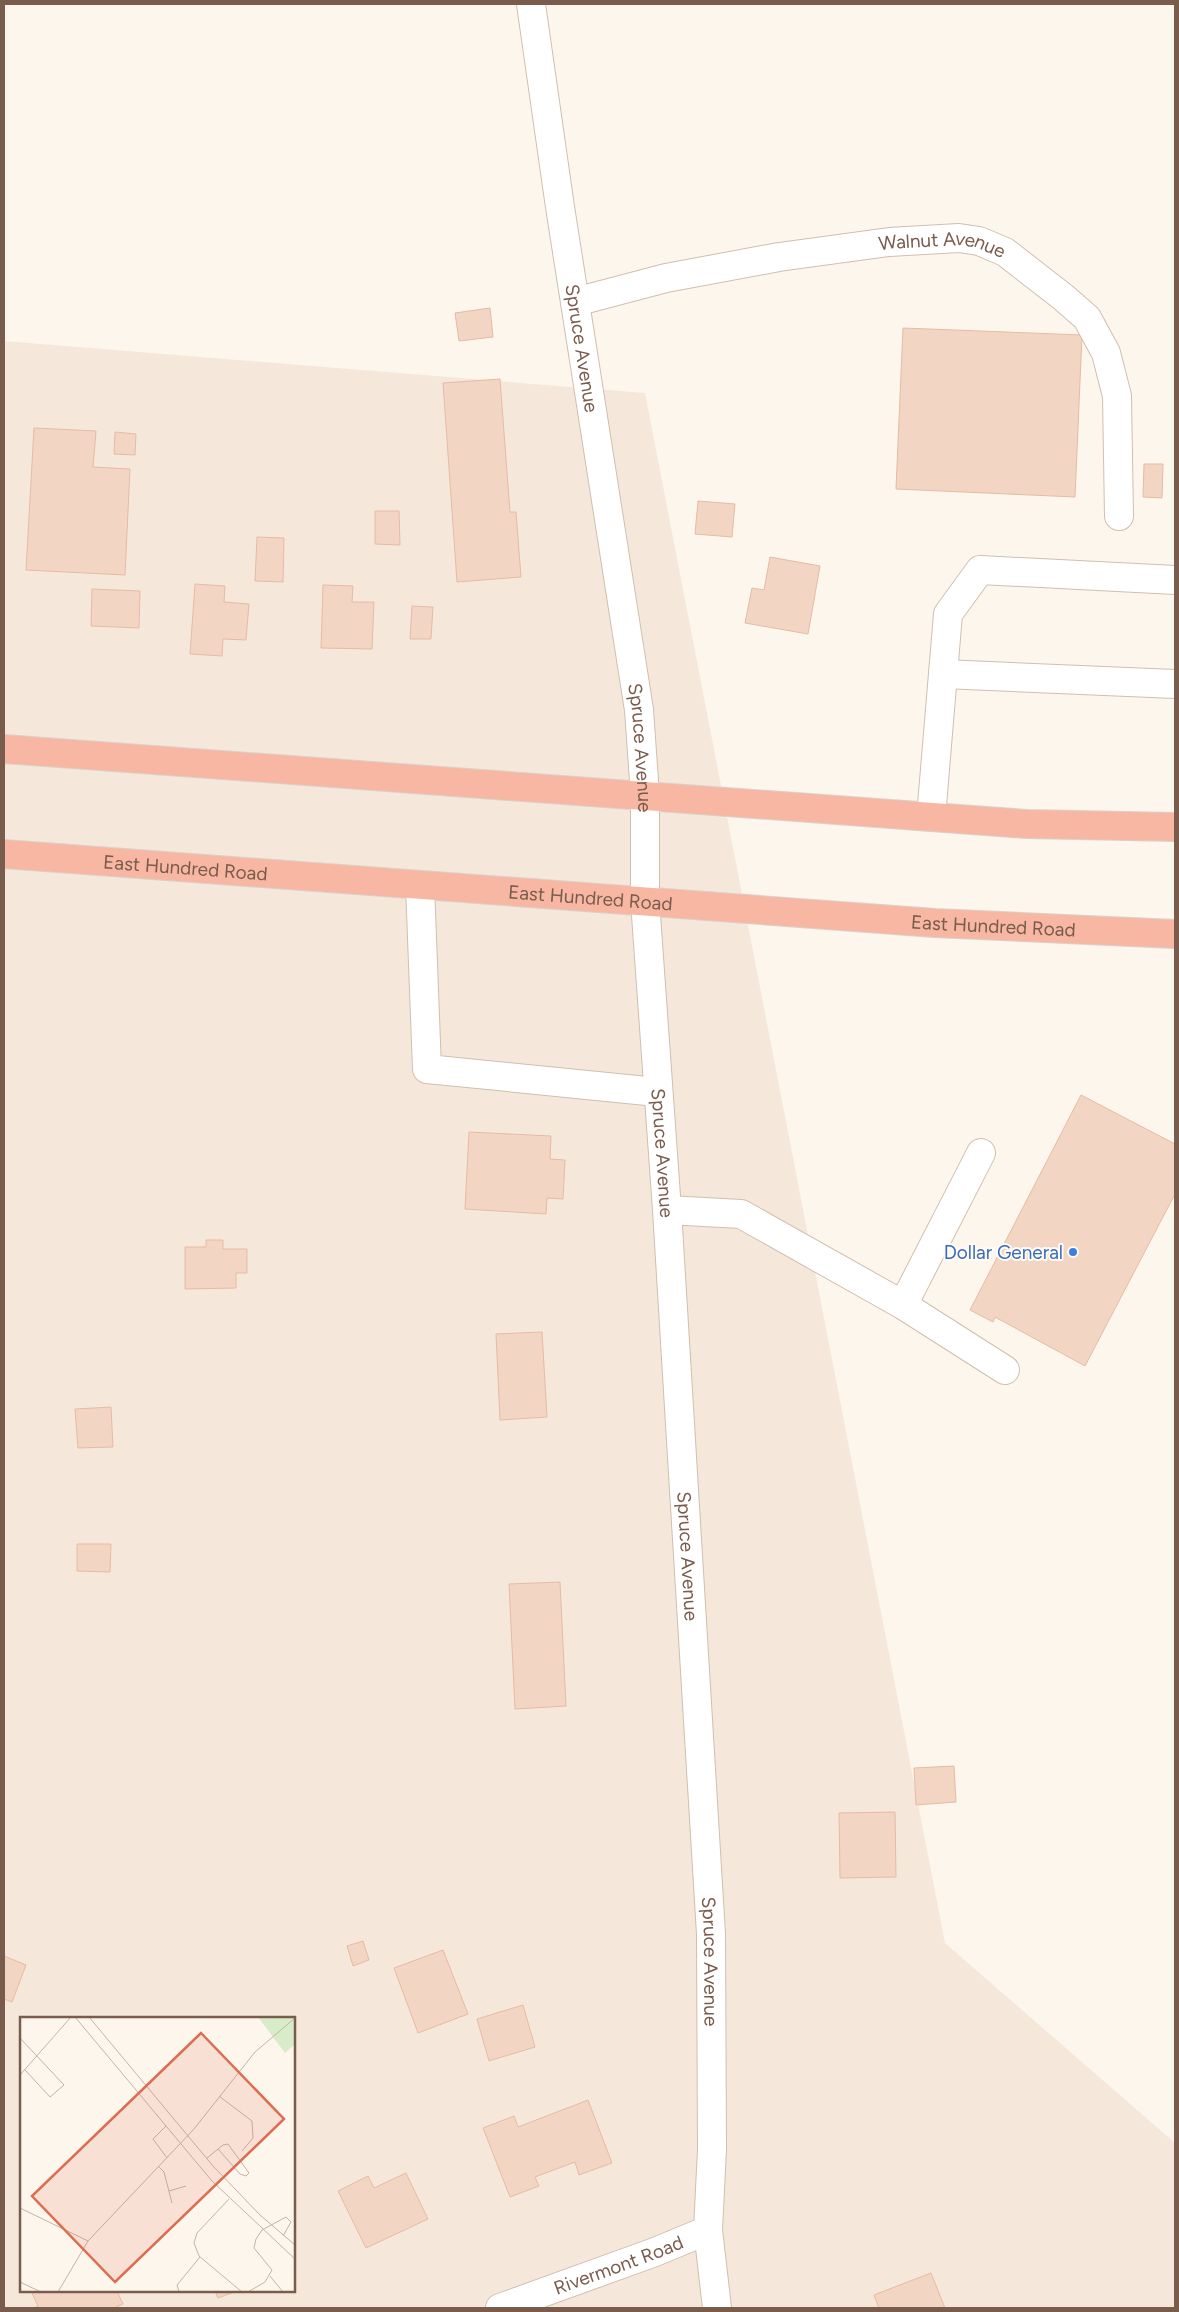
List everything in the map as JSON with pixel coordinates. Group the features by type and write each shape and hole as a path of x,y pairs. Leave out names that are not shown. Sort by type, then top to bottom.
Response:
{"highway":[{"path":"4,750 1027,824 1175,827"},
{"name":"East Hundred Road","path":"4,854 935,922 1175,934"}],"street":[{"name":"Spruce Avenue","path":"531,4 574,302 639,710 645,795 645,901 657,1092 667,1210 711,1934 712,2149 708,2230 718,2308"},
{"name":"Walnut Avenue","path":"574,302 666,278 779,257 890,242 959,238 979,241 1005,252 1087,318 1106,354 1117,396 1119,516"},
{"path":"932,817 948,614 980,570 1175,580"},
{"path":"943,674 1175,684"},
{"path":"420,885 428,1069 657,1092"},
{"path":"903,1305 981,1153"},
{"path":"667,1210 741,1214 903,1305 1005,1370"},
{"name":"Rivermont Road","path":"500,2308 655,2252 708,2230"}],"shaded area":[{"path":"4,341 645,393 945,1943 1175,2143 1175,2308 4,2308"}],"building":[{"path":"490,308 493,337 459,341 455,313"},
{"path":"903,328 1082,335 1075,497 896,489"},
{"path":"500,379 510,512 516,512 521,577 457,582 443,383"},
{"path":"34,428 96,431 93,467 130,469 125,575 26,570"},
{"path":"115,432 136,434 135,455 114,454"},
{"path":"1144,464 1163,464 1162,498 1143,497"},
{"path":"698,501 735,504 732,537 695,534"},
{"path":"375,511 399,511 400,545 375,544"},
{"path":"257,537 284,538 283,582 255,581"},
{"path":"770,557 820,566 808,634 745,623 752,588 764,590"},
{"path":"195,584 225,586 224,602 249,604 246,640 223,639 222,656 190,654"},
{"path":"323,585 353,586 352,602 374,602 372,649 321,648"},
{"path":"92,589 140,591 139,628 91,626"},
{"path":"412,606 433,607 431,639 410,639"},
{"name":"Dollar General","path":"1081,1095 1175,1144 1175,1194 1085,1366 995,1317 993,1322 970,1310"},
{"path":"469,1132 551,1136 550,1159 565,1160 563,1199 547,1198 546,1214 465,1209"},
{"path":"206,1240 223,1240 223,1249 247,1249 247,1273 236,1273 236,1288 185,1289 185,1247 206,1247"},
{"path":"542,1332 547,1417 500,1420 496,1334"},
{"path":"111,1407 113,1447 78,1448 75,1409"},
{"path":"77,1544 111,1544 110,1572 77,1571"},
{"path":"560,1582 566,1706 515,1709 509,1584"},
{"path":"954,1766 956,1802 916,1805 914,1768"},
{"path":"895,1812 896,1877 840,1878 839,1813"},
{"path":"363,1941 369,1960 353,1966 347,1946"},
{"path":"443,1950 468,2014 418,2033 394,1968"},
{"path":"4,1956 26,1965 12,2002 4,1999"},
{"path":"523,2005 535,2047 489,2061 477,2019"},
{"path":"588,2100 612,2163 579,2175 575,2162 535,2177 539,2186 510,2197 483,2128 514,2116 518,2127"},
{"path":"406,2173 428,2219 366,2248 338,2191 368,2176 374,2188"},
{"path":"931,2273 945,2308 879,2308 874,2295"},
{"path":"31,2292 117,2292 123,2304 114,2308 34,2308 38,2306"},
{"path":"215,2292 234,2292 218,2298"}],"place":[{"name":"Dollar General","path":"1073,1252"}]}
